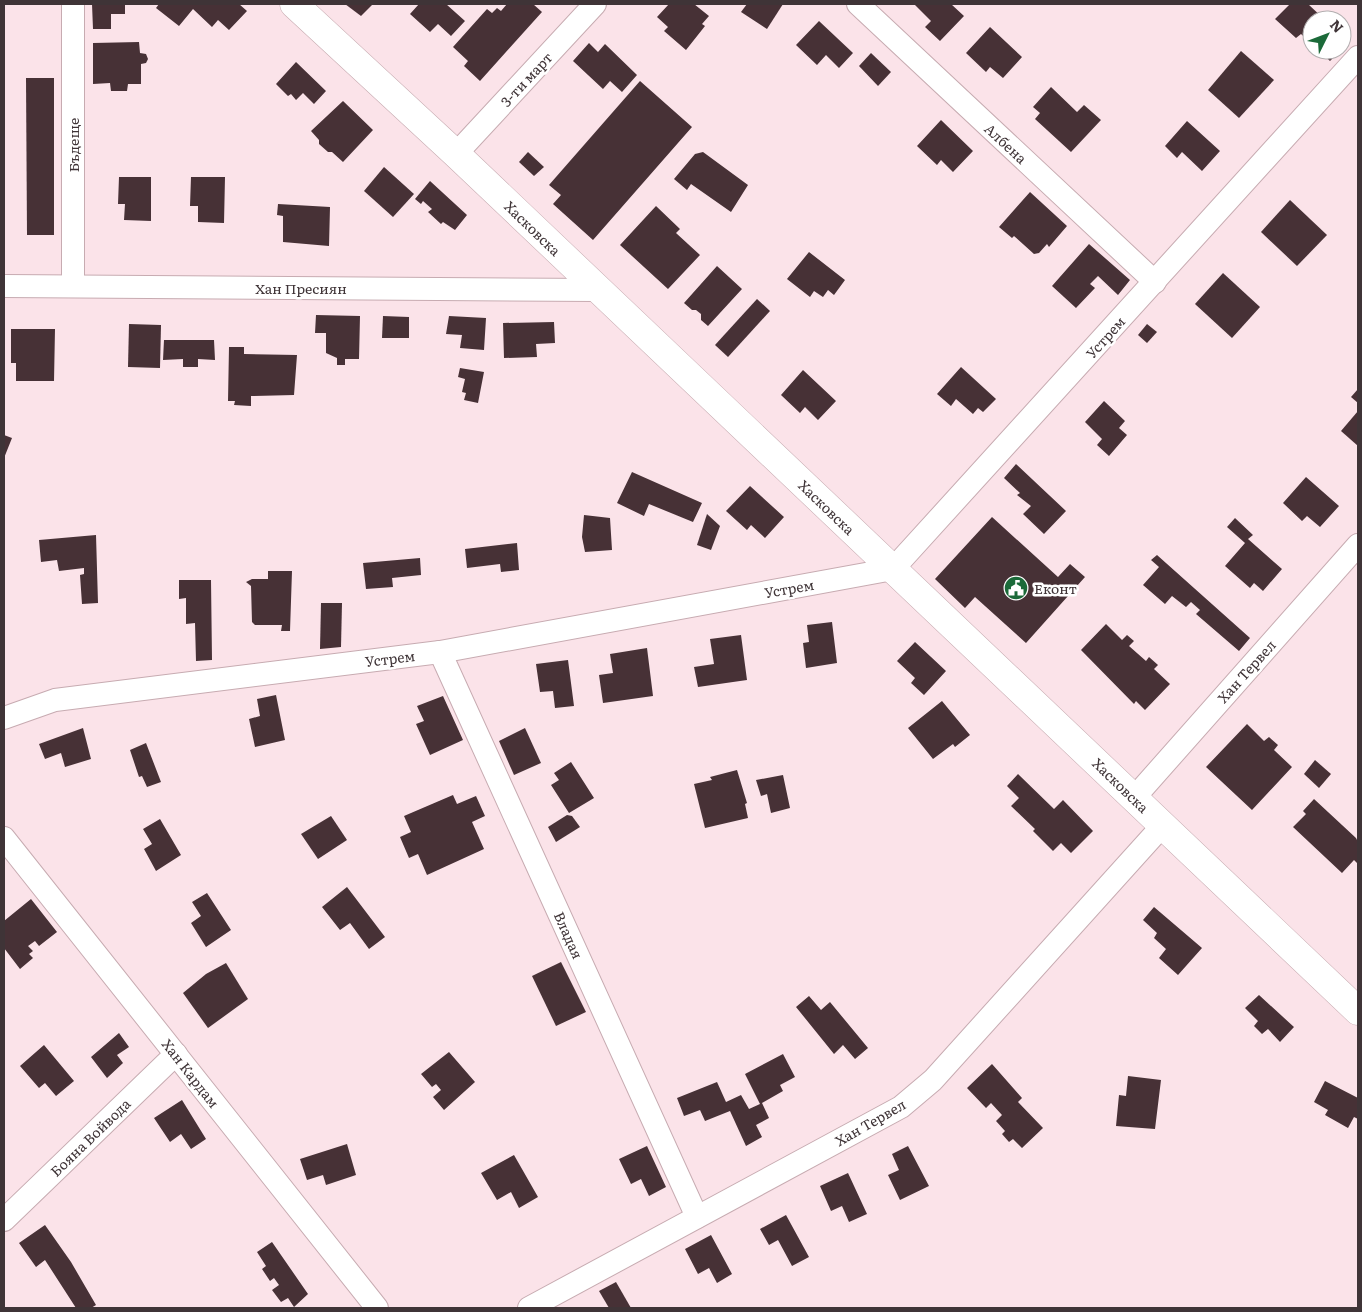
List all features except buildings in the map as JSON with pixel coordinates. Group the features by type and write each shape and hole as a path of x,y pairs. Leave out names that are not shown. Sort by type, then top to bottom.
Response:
{"street":[{"name":"Бъдеще","path":"73,4 73,286"},
{"name":"Хасковска","path":"294,4 456,154 1358,1011"},
{"name":"3-ти март","path":"456,154 595,4"},
{"name":"Албена","path":"858,4 1155,282"},
{"name":"Устрем","path":"4,718 54,700 440,652 892,569 1358,57"},
{"name":"Хан Пресиян","path":"4,286 598,290"},
{"name":"Хан Тервел","path":"1134,798 1358,546"},
{"name":"Владая","path":"440,652 697,1218"},
{"name":"Хан Тервел","path":"529,1308 901,1107 919,1093 1163,825"},
{"name":"Хан Кардам","path":"4,838 377,1308"},
{"name":"Бояна Войвода","path":"4,1220 176,1054"}],"place":[{"name":"Еконт","path":"1016,588"}]}
